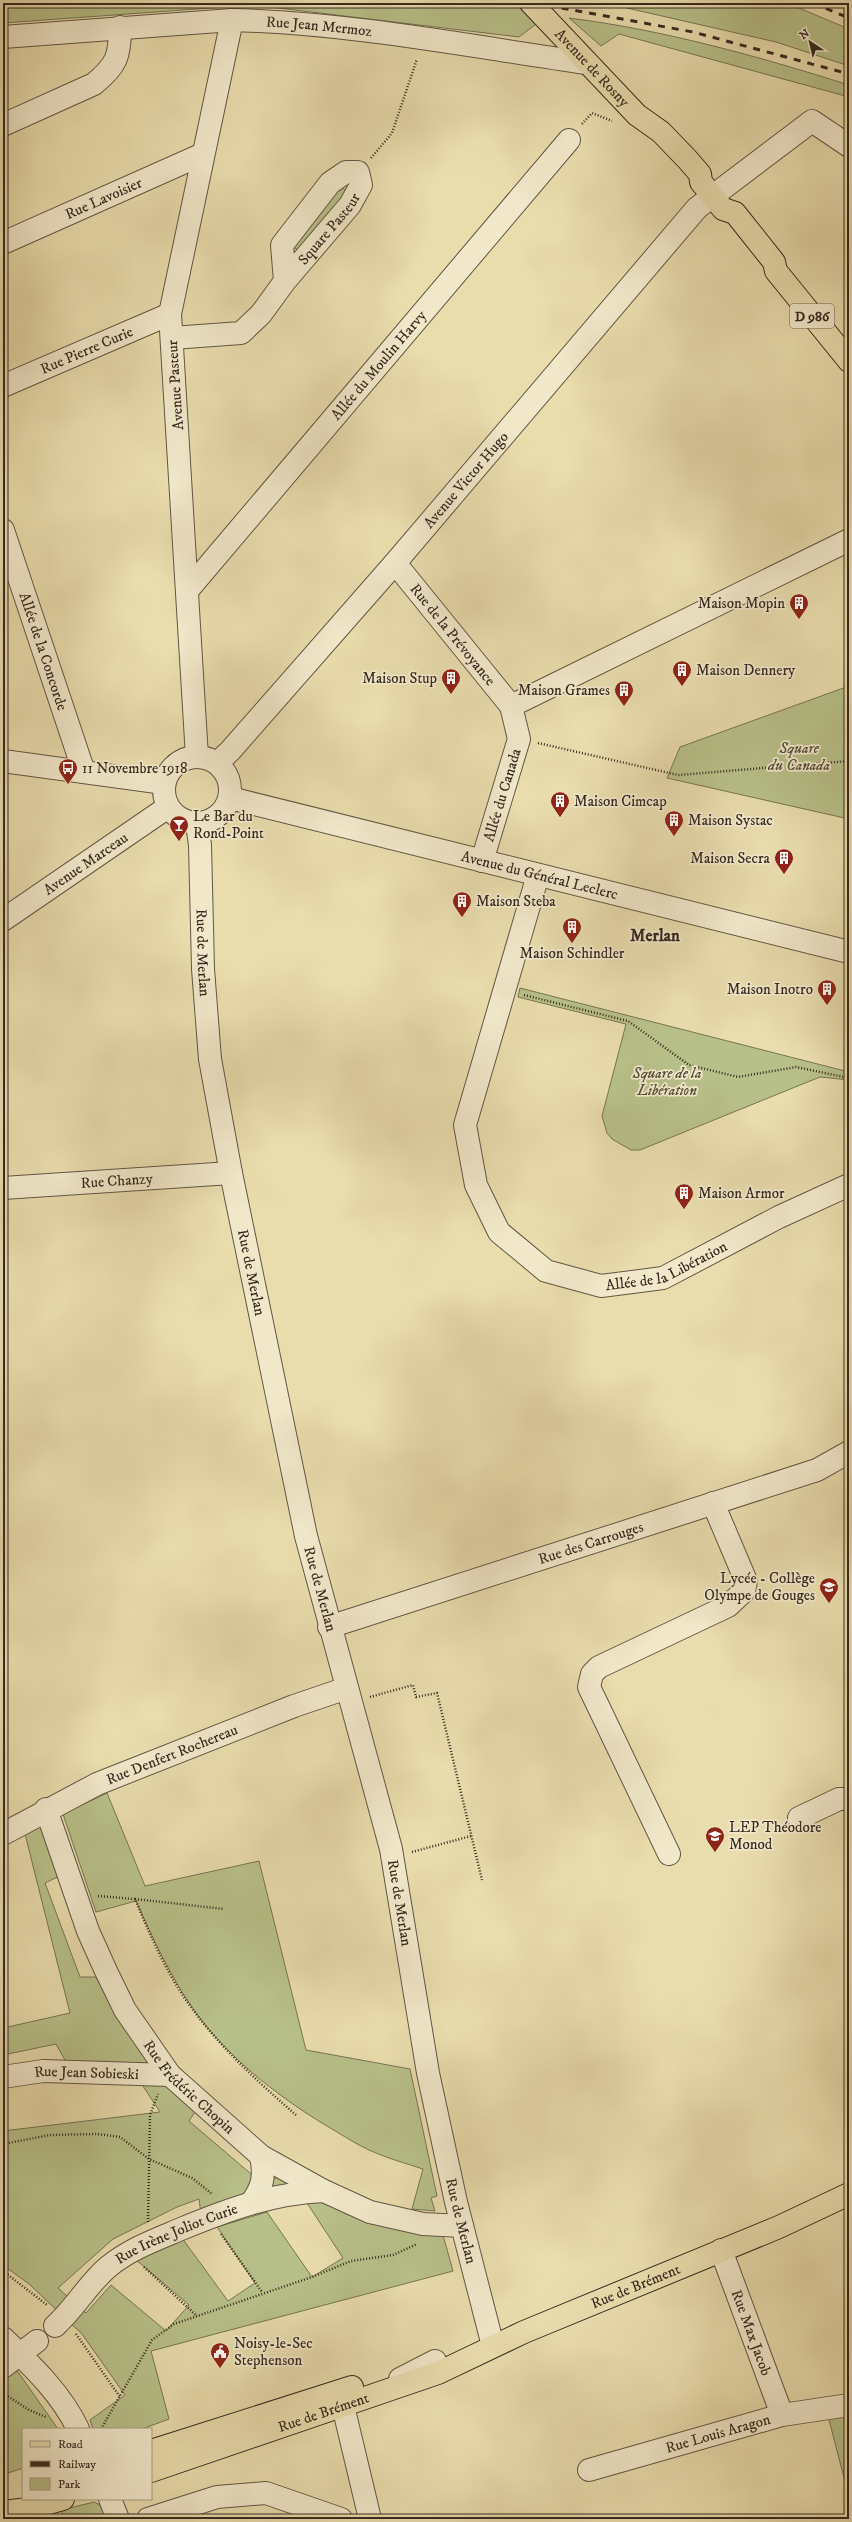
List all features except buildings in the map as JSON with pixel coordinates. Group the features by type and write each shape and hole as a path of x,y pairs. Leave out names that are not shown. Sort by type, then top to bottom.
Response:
{"main road":[{"name":"Avenue de Rosny","path":"532,3 586,64 627,119 661,132 700,174 725,221 765,268 776,271 849,361"},
{"name":"Rue de Brément","path":"152,2471 438,2373 493,2346 778,2227 849,2194"},
{"name":"Rue de Brément","path":"778,2227 849,2208"},
{"name":"Rue de Brément","path":"152,2451 435,2361 493,2346"},
{"path":"3,2507 22,2498"},
{"path":"3,2512 28,2509 60,2500"}],"street":[{"name":"Rue Jean Mermoz","path":"3,37 120,27 232,20 262,20 418,38 586,64"},
{"name":"Avenue Pasteur","path":"207,760 187,591 170,314 232,20"},
{"path":"3,125 94,84 104,76 116,62 119,51 120,27"},
{"name":"Avenue Victor Hugo","path":"207,760 230,751 395,563 697,208 712,195 812,120 849,146"},
{"name":"Allée du Moulin Harvy","path":"187,591 569,140"},
{"name":"Rue Lavoisier","path":"3,243 203,154"},
{"name":"Square Pasteur","path":"172,338 241,333 261,314 285,281 350,205 361,185 358,172 346,172 330,183 282,245 285,281"},
{"name":"Rue Pierre Curie","path":"3,386 170,314"},
{"name":"Allée de la Concorde","path":"3,530 84,772"},
{"path":"511,706 849,540"},
{"name":"Rue de la Prévoyance","path":"395,563 511,706"},
{"name":"Allée du Canada","path":"482,861 519,739 511,706"},
{"path":"186,758 207,760 229,779 230,798 221,814 206,823 197,824 180,820 168,807 164,795 164,783 176,764 186,758"},
{"path":"3,761 164,783"},
{"name":"Avenue du Général Leclerc","path":"230,798 538,876 849,952"},
{"name":"Avenue Marceau","path":"3,920 168,807"},
{"name":"Rue de Merlan","path":"197,824 200,845 203,969 210,1058 231,1174 306,1536 392,1857 453,2225 493,2346"},
{"name":"Allée de la Libération","path":"538,876 506,991 465,1125 476,1185 499,1232 546,1271 601,1286 663,1278 779,1217 849,1185"},
{"name":"Rue Chanzy","path":"3,1188 231,1174"},
{"name":"Rue des Carrouges","path":"330,1627 817,1470 849,1452"},
{"path":"669,1854 589,1687 592,1674 599,1666 728,1606 744,1591 746,1581 713,1503"},
{"name":"Rue Denfert Rochereau","path":"3,1834 46,1809 96,1784 294,1706 350,1697"},
{"path":"799,1818 839,1799 849,1799"},
{"name":"Rue Frédéric Chopin","path":"46,1809 88,1931 125,2010 170,2075 261,2156 324,2191 370,2212 409,2222 453,2225"},
{"name":"Rue Jean Sobieski","path":"3,2077 43,2071 170,2075"},
{"path":"251,2203 263,2184 264,2171 261,2156"},
{"name":"Rue Irène Joliot Curie","path":"55,2326 88,2287 107,2268 128,2252 209,2218 251,2203 280,2195 324,2191"},
{"name":"Rue Max Jacob","path":"721,2250 782,2415"},
{"path":"3,2338 12,2361 42,2376 70,2412 78,2428"},
{"path":"12,2361 37,2341"},
{"path":"345,2519 369,2517 343,2406 348,2397 406,2376 435,2361"},
{"path":"324,2396 343,2406"},
{"name":"Rue Louis Aragon","path":"588,2470 782,2415 849,2405"},
{"path":"148,2519 217,2497 266,2493 341,2519"},
{"path":"110,2500 118,2519"}],"path":[{"path":"358,172 392,133 416,65"},
{"path":"592,113 627,119"},
{"path":"519,739 678,775 849,761"},
{"path":"506,991 628,1021 689,1065 738,1077 796,1067 849,1078"},
{"path":"350,1697 366,1698 413,1685 416,1697 437,1693 482,1880"},
{"path":"392,1857 471,1836"},
{"path":"75,1895 135,1899 224,1909"},
{"path":"135,1899 171,1977 190,2006 244,2070 296,2115"},
{"path":"148,2243 150,2115 160,2089 170,2075"},
{"path":"3,2144 50,2135 98,2134 120,2136 150,2160 192,2178 230,2210"},
{"path":"209,2218 262,2292"},
{"path":"102,2428 152,2340 174,2324 262,2292 312,2277 350,2261 393,2255 412,2248 453,2225"},
{"path":"128,2252 197,2316"},
{"path":"3,2393 29,2410 49,2418"}],"green space":[{"path":"3,3 508,3 516,4 536,24 519,37 253,5 3,23"},
{"path":"605,3 787,3 849,29 849,66 776,42"},
{"path":"569,18 640,29 745,54 849,85 849,97 619,34 601,46"},
{"path":"342,187 347,192 298,250 293,247 332,189"},
{"name":"Square du Canada","path":"849,686 849,819 667,778 680,747"},
{"name":"Square de la Libération","path":"520,988 849,1072 849,1080 820,1077 640,1150 631,1150 612,1139 607,1133 602,1116 626,1024 518,997"},
{"path":"107,1793 145,1886 259,1861 306,2050 410,2069 437,2196 431,2198 435,2211 412,2209 423,2169 369,2150 317,2120 260,2080 226,2048 196,2013 178,1986 136,1901 96,1912 63,1814"},
{"path":"47,1823 64,1874 45,1883 80,1977 96,1977 116,2012 197,2109 189,2121 264,2185 281,2175 305,2188 201,2214 199,2199 177,2207 113,2239 58,2288 86,2313 111,2285 166,2331 189,2305 135,2259 182,2238 228,2301 255,2283 217,2227 267,2212 312,2277 343,2258 307,2203 321,2202 443,2235 453,2271 151,2351 169,2419 145,2428 93,2428 90,2420 125,2395 82,2334 29,2284 3,2265 3,2131 160,2112 139,2080 75,2078 56,2044 3,2055 3,2028 70,2013 25,1834"},
{"path":"3,2365 18,2372 57,2428 22,2428 22,2468 8,2473 3,2447"},
{"path":"828,2416 849,2416 849,2497"},
{"path":"94,2502 110,2510 112,2519 64,2519 61,2510"}],"railway":[{"path":"534,3 693,32 849,74"},
{"path":"813,3 849,18"},
{"path":"840,3 849,7"}],"place":[{"name":"Maison Mopin","path":"799,620"},
{"name":"Maison Dennery","path":"682,687"},
{"name":"Maison Stup","path":"451,695"},
{"name":"Maison Grames","path":"624,707"},
{"name":"11 Novembre 1918","path":"68,785"},
{"name":"Maison Cimcap","path":"560,818"},
{"name":"Maison Systac","path":"674,837"},
{"name":"Le Bar du Rond-Point","path":"179,842"},
{"name":"Maison Secra","path":"784,875"},
{"name":"Maison Steba","path":"462,918"},
{"name":"Maison Schindler","path":"572,944"},
{"name":"Maison Inotro","path":"827,1006"},
{"name":"Maison Armor","path":"684,1210"},
{"name":"Lycée - Collège Olympe de Gouges","path":"829,1604"},
{"name":"LEP Théodore Monod","path":"715,1853"},
{"name":"Noisy-le-Sec Stephenson","path":"220,2369"}],"district":[{"name":"Merlan","path":"655,935"}]}
